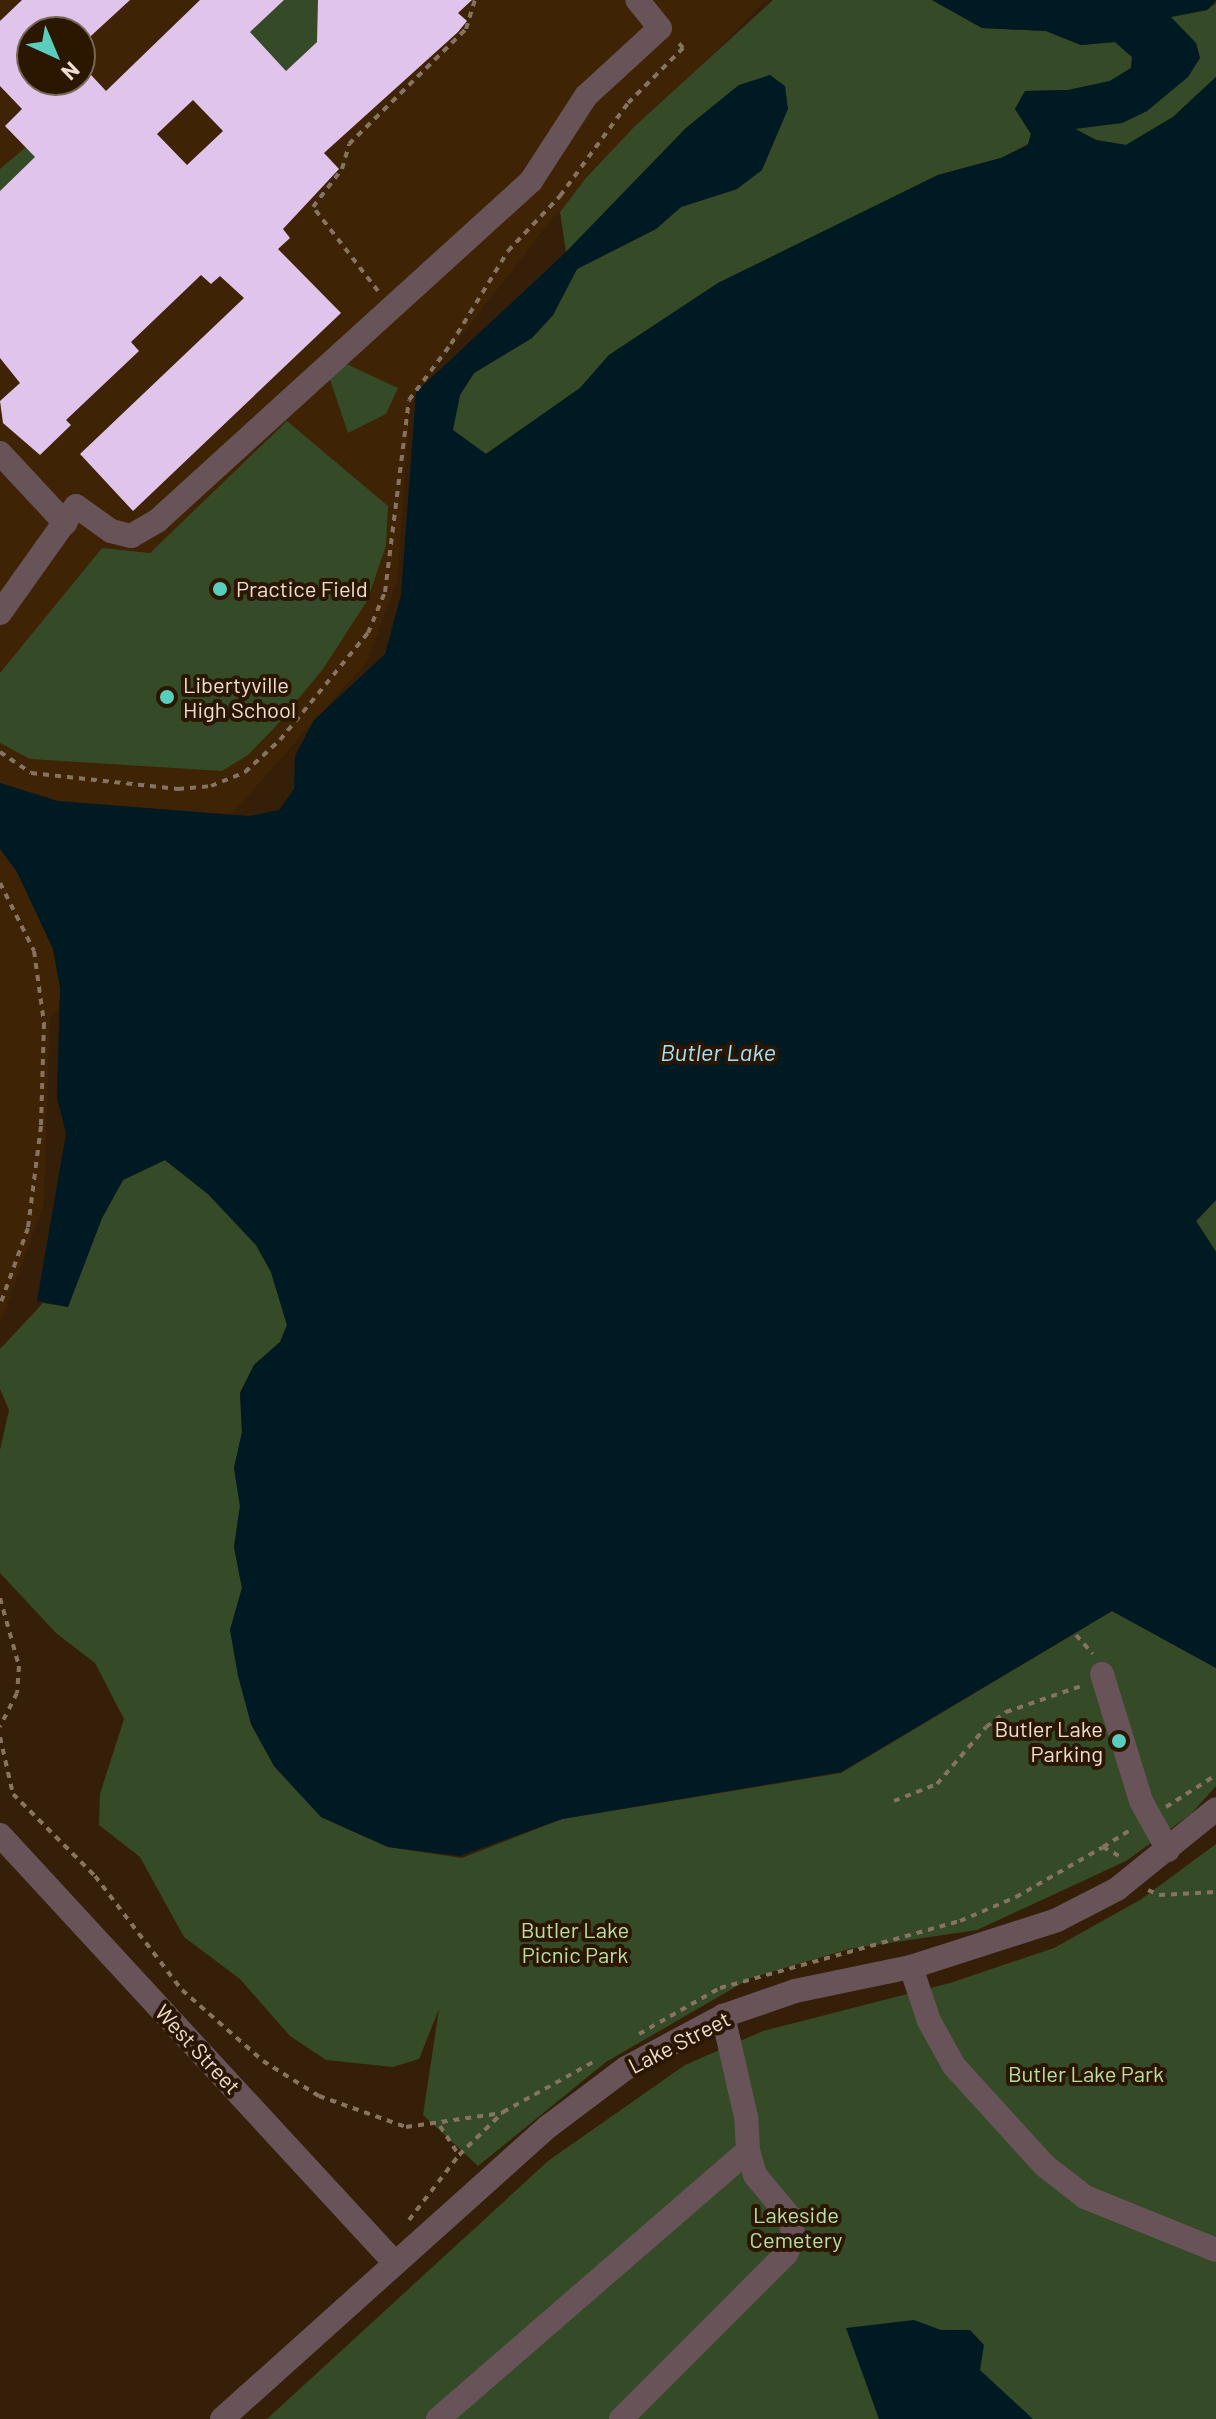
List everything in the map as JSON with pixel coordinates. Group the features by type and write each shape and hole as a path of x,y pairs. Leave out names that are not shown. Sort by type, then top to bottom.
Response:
{"street":[{"path":"0,613 76,506 111,531 131,536 157,521 391,305 531,181 586,96 660,28 637,0"},
{"path":"0,453 65,523"},
{"path":"1102,1674 1141,1801 1168,1850"},
{"name":"Lake Street","path":"222,2419 395,2263 600,2087 679,2037 723,2016 795,1991 911,1967 1057,1920 1117,1889 1216,1809"},
{"name":"West Street","path":"0,1835 395,2263"},
{"path":"911,1967 929,2021 954,2066 1044,2165 1085,2197 1216,2250"},
{"path":"621,2419 786,2254 794,2237 789,2216 755,2175 748,2150 746,2117 723,2016"},
{"path":"438,2419 748,2150"}],"path":[{"path":"391,305 313,207 342,169 349,144 466,29 475,0"},
{"path":"0,752 31,773 178,789 211,786 245,772 280,740 368,633 385,592 409,400 451,344 508,251 560,196 628,103 683,48 673,36"},
{"path":"0,883 34,951 44,1023 41,1126 28,1228 0,1305"},
{"path":"0,1598 19,1666 17,1693 0,1727"},
{"path":"894,1801 937,1784 986,1727 1006,1712 1102,1674"},
{"path":"0,1737 13,1794 95,1876 182,1990 263,2061 319,2096 406,2127 440,2126 503,2112"},
{"path":"1148,1891 1216,1892"},
{"path":"440,2126 459,2155"}],"shaded area":[{"name":"Libertyville High School","path":"0,0 766,0 552,219 410,405 397,581 367,662 50,1018 44,1204 0,1324"}],"green space":[{"path":"284,0 318,0 321,38 286,71 250,32"},
{"path":"773,0 932,0 982,28 1046,31 1081,45 1115,42 1132,57 1131,68 1110,81 1068,90 1025,91 1015,109 1031,134 1028,144 1001,158 938,175 718,283 609,355 580,388 486,454 452,430 460,395 474,373 532,338 553,315 577,269 656,229 681,207 737,189 739,85 686,128 566,252 560,212 586,178 635,126"},
{"path":"1216,3 1216,77 1173,117 1126,145 1096,140 1074,128 1122,123 1147,111 1187,77 1200,58 1196,44 1170,17 1207,10"},
{"path":"26,147 42,151 0,191 0,169"},
{"path":"340,361 398,388 386,414 348,433 328,374"},
{"name":"Practice Field","path":"287,421 388,506 386,546 367,601 323,669 276,726 248,755 222,771 30,759 0,743 0,673 102,548 150,553"},
{"name":"Butler Lake Picnic Park","path":"165,1160 208,1194 256,1245 271,1272 287,1325 280,1342 254,1365 240,1393 242,1432 234,1468 240,1506 234,1547 242,1588 230,1630 251,1724 274,1766 321,1817 388,1847 462,1858 562,1819 841,1773 1112,1611 1216,1668 1216,1786 1191,1814 1126,1861 977,1930 849,1949 751,1978 606,2062 478,2166 423,2115 439,2009 419,2059 393,2067 326,2060 290,2036 240,1979 184,1937 140,1857 99,1825 100,1794 124,1719 95,1663 56,1633 0,1573 0,1450 9,1410 0,1389 0,1349 43,1303 68,1307 102,1218 123,1180"},
{"path":"1216,1200 1216,1252 1196,1221"},
{"name":"Lakeside Cemetery","path":"1216,1844 1216,2419 267,2419 548,2161 685,2065 763,2031 950,1983 1054,1948 1140,1900"}],"water":[{"name":"Butler Lake","path":"932,0 1216,0 1207,10 1171,17 1196,43 1200,58 1188,77 1147,111 1122,123 1075,129 1096,140 1126,145 1173,117 1216,77 1216,1200 1196,1221 1216,1252 1216,1668 1112,1611 841,1772 562,1819 460,1856 388,1847 321,1817 274,1766 251,1724 238,1676 230,1630 242,1588 234,1547 240,1506 234,1468 242,1432 240,1393 254,1365 280,1342 287,1325 271,1272 256,1245 208,1194 165,1160 123,1180 102,1218 68,1307 37,1301 66,1133 57,1098 60,988 53,949 17,872 0,849 0,783 58,801 249,816 279,810 294,789 295,756 314,720 385,654 401,595 416,392 566,252 686,128 739,85 770,75 785,86 788,109 762,170 737,189 681,207 656,229 577,269 553,315 532,338 474,373 460,395 453,430 486,454 580,388 609,355 718,283 938,175 1001,158 1028,145 1031,134 1015,109 1025,91 1068,90 1110,81 1131,68 1132,57 1115,42 1081,45 1046,31 982,28"},
{"path":"914,2320 941,2330 970,2330 984,2345 980,2370 1033,2419 879,2419 846,2328"}],"building":[{"path":"22,0 130,0 96,31 96,16 16,16 16,96 96,96 96,80 106,91 200,0 284,0 250,32 286,71 317,42 318,0 472,0 458,13 467,21 458,32 324,153 339,169 283,229 290,238 278,249 341,313 133,511 80,454 244,298 220,276 211,284 201,275 131,342 139,351 66,420 71,425 40,455 3,423 0,401 20,383 0,358 0,191 35,157 5,126 22,109 0,86 0,21","holes":["193,100 223,131 187,165 157,134"]}],"place":[{"name":"Practice Field","path":"220,589"},
{"name":"Libertyville High School","path":"167,697"},
{"name":"Butler Lake Parking","path":"1119,1741"}],"park label":[{"name":"Butler Lake Park","path":"1086,2074"}]}
